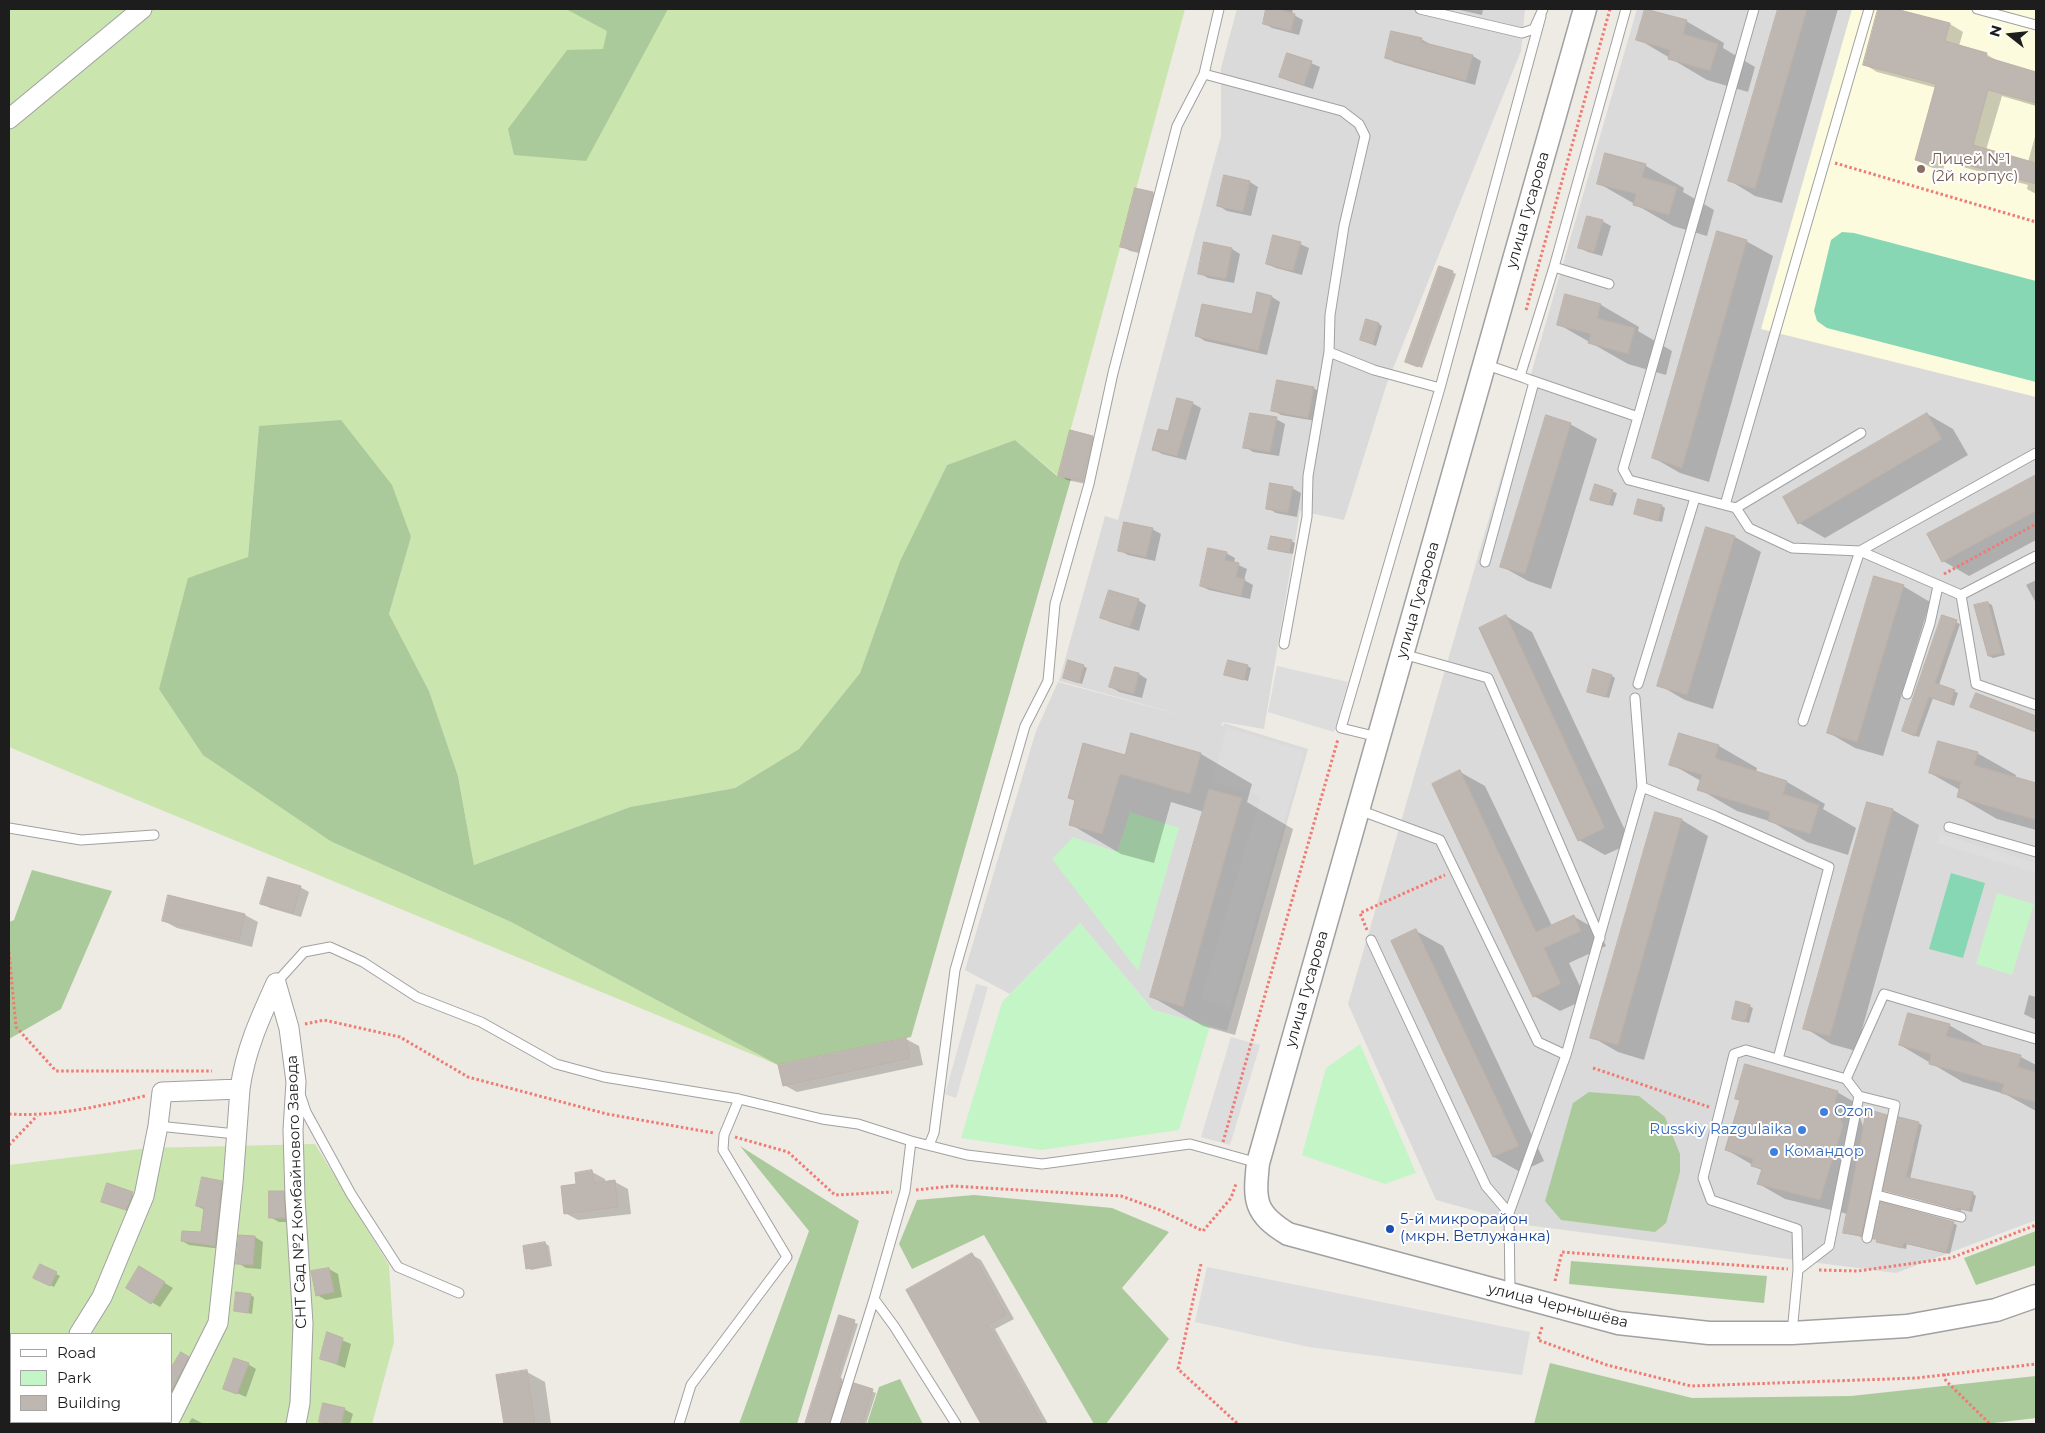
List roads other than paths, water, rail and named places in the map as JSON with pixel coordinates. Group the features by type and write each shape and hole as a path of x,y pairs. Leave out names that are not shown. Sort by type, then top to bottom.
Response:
{"street":[{"path":"9,119 142,9"},
{"name":"улица Гусарова","path":"1255,1192 1251,1161 1403,654 1585,9"},
{"path":"172,1415 218,1323 233,1183 242,1071 254,1031 276,983"},
{"name":"СНТ Сад №2 Комбайнового Завода","path":"276,983 289,1028 296,1082 293,1130 295,1198 304,1324 300,1403 296,1424"},
{"path":"80,1333 102,1297 144,1196 158,1126 162,1092 240,1089"},
{"name":"улица Чернышёва","path":"1255,1192 1261,1211 1270,1223 1288,1234 1618,1323 1709,1333 1792,1333 1907,1326 1996,1310 2036,1296"}],"lane":[{"path":"929,1145 934,1133 955,970 1025,726 1048,681 1055,604 1088,484 1113,373 1177,126 1204,74 1219,9"},
{"path":"1420,9 1522,33 1534,29 1542,12"},
{"path":"1520,376 1554,267 1626,9"},
{"path":"1754,9 1623,469 1629,480 1736,508 1749,528 1792,548 1860,551 1961,595 2036,556"},
{"path":"1725,505 1869,9"},
{"path":"1977,9 2036,25"},
{"path":"1378,737 1341,728 1440,388 1542,12"},
{"path":"1204,74 1342,111 1359,124 1365,136 1344,226 1330,314 1329,352 1308,476 1306,517 1284,644"},
{"path":"1554,267 1609,284"},
{"path":"1329,352 1374,370 1440,388"},
{"path":"1484,364 1638,417"},
{"path":"1485,562 1534,382"},
{"path":"1736,508 1861,433"},
{"path":"1804,721 1860,551 2036,453"},
{"path":"1638,684 1695,498"},
{"path":"1907,694 1930,623 1938,586"},
{"path":"1961,595 1976,684 2036,705"},
{"path":"1403,654 1488,678 1600,938"},
{"path":"1510,1295 1509,1213 1566,1055 1642,787 1635,698"},
{"path":"1642,787 1715,816 1829,867 1778,1059"},
{"path":"1357,809 1440,840 1538,1042 1566,1055"},
{"path":"1949,826 2036,852"},
{"path":"9,828 81,840 154,835"},
{"path":"1371,940 1486,1186 1509,1213"},
{"path":"276,983 304,952 330,947 364,962 417,998 481,1022 556,1064 604,1077 739,1099 822,1119 858,1124 911,1141 967,1155 1042,1164 1190,1144 1251,1161"},
{"path":"1846,1079 1884,994 2036,1039"},
{"path":"1792,1333 1798,1270 1797,1229 1711,1200 1703,1178 1734,1054 1746,1050 1846,1079 1859,1096 1895,1105 1867,1238"},
{"path":"296,1082 306,1112 351,1194 398,1267 458,1293"},
{"path":"1798,1270 1829,1246 1859,1096"},
{"path":"679,1424 691,1385 787,1257 723,1150 724,1134 739,1099"},
{"path":"158,1126 236,1134"},
{"path":"835,1424 905,1191 911,1141"},
{"path":"1877,1195 1961,1217"},
{"path":"874,1299 894,1326 956,1424"}],"place":[{"name":"Лицей №1 (2й корпус)","path":"1921,169"},
{"name":"Ozon","path":"1824,1112"},
{"name":"Russkiy Razgulaika","path":"1802,1130"},
{"name":"Командор","path":"1774,1152"},
{"name":"5-й микрорайон (мкрн. Ветлужанка)","path":"1390,1229"}]}
